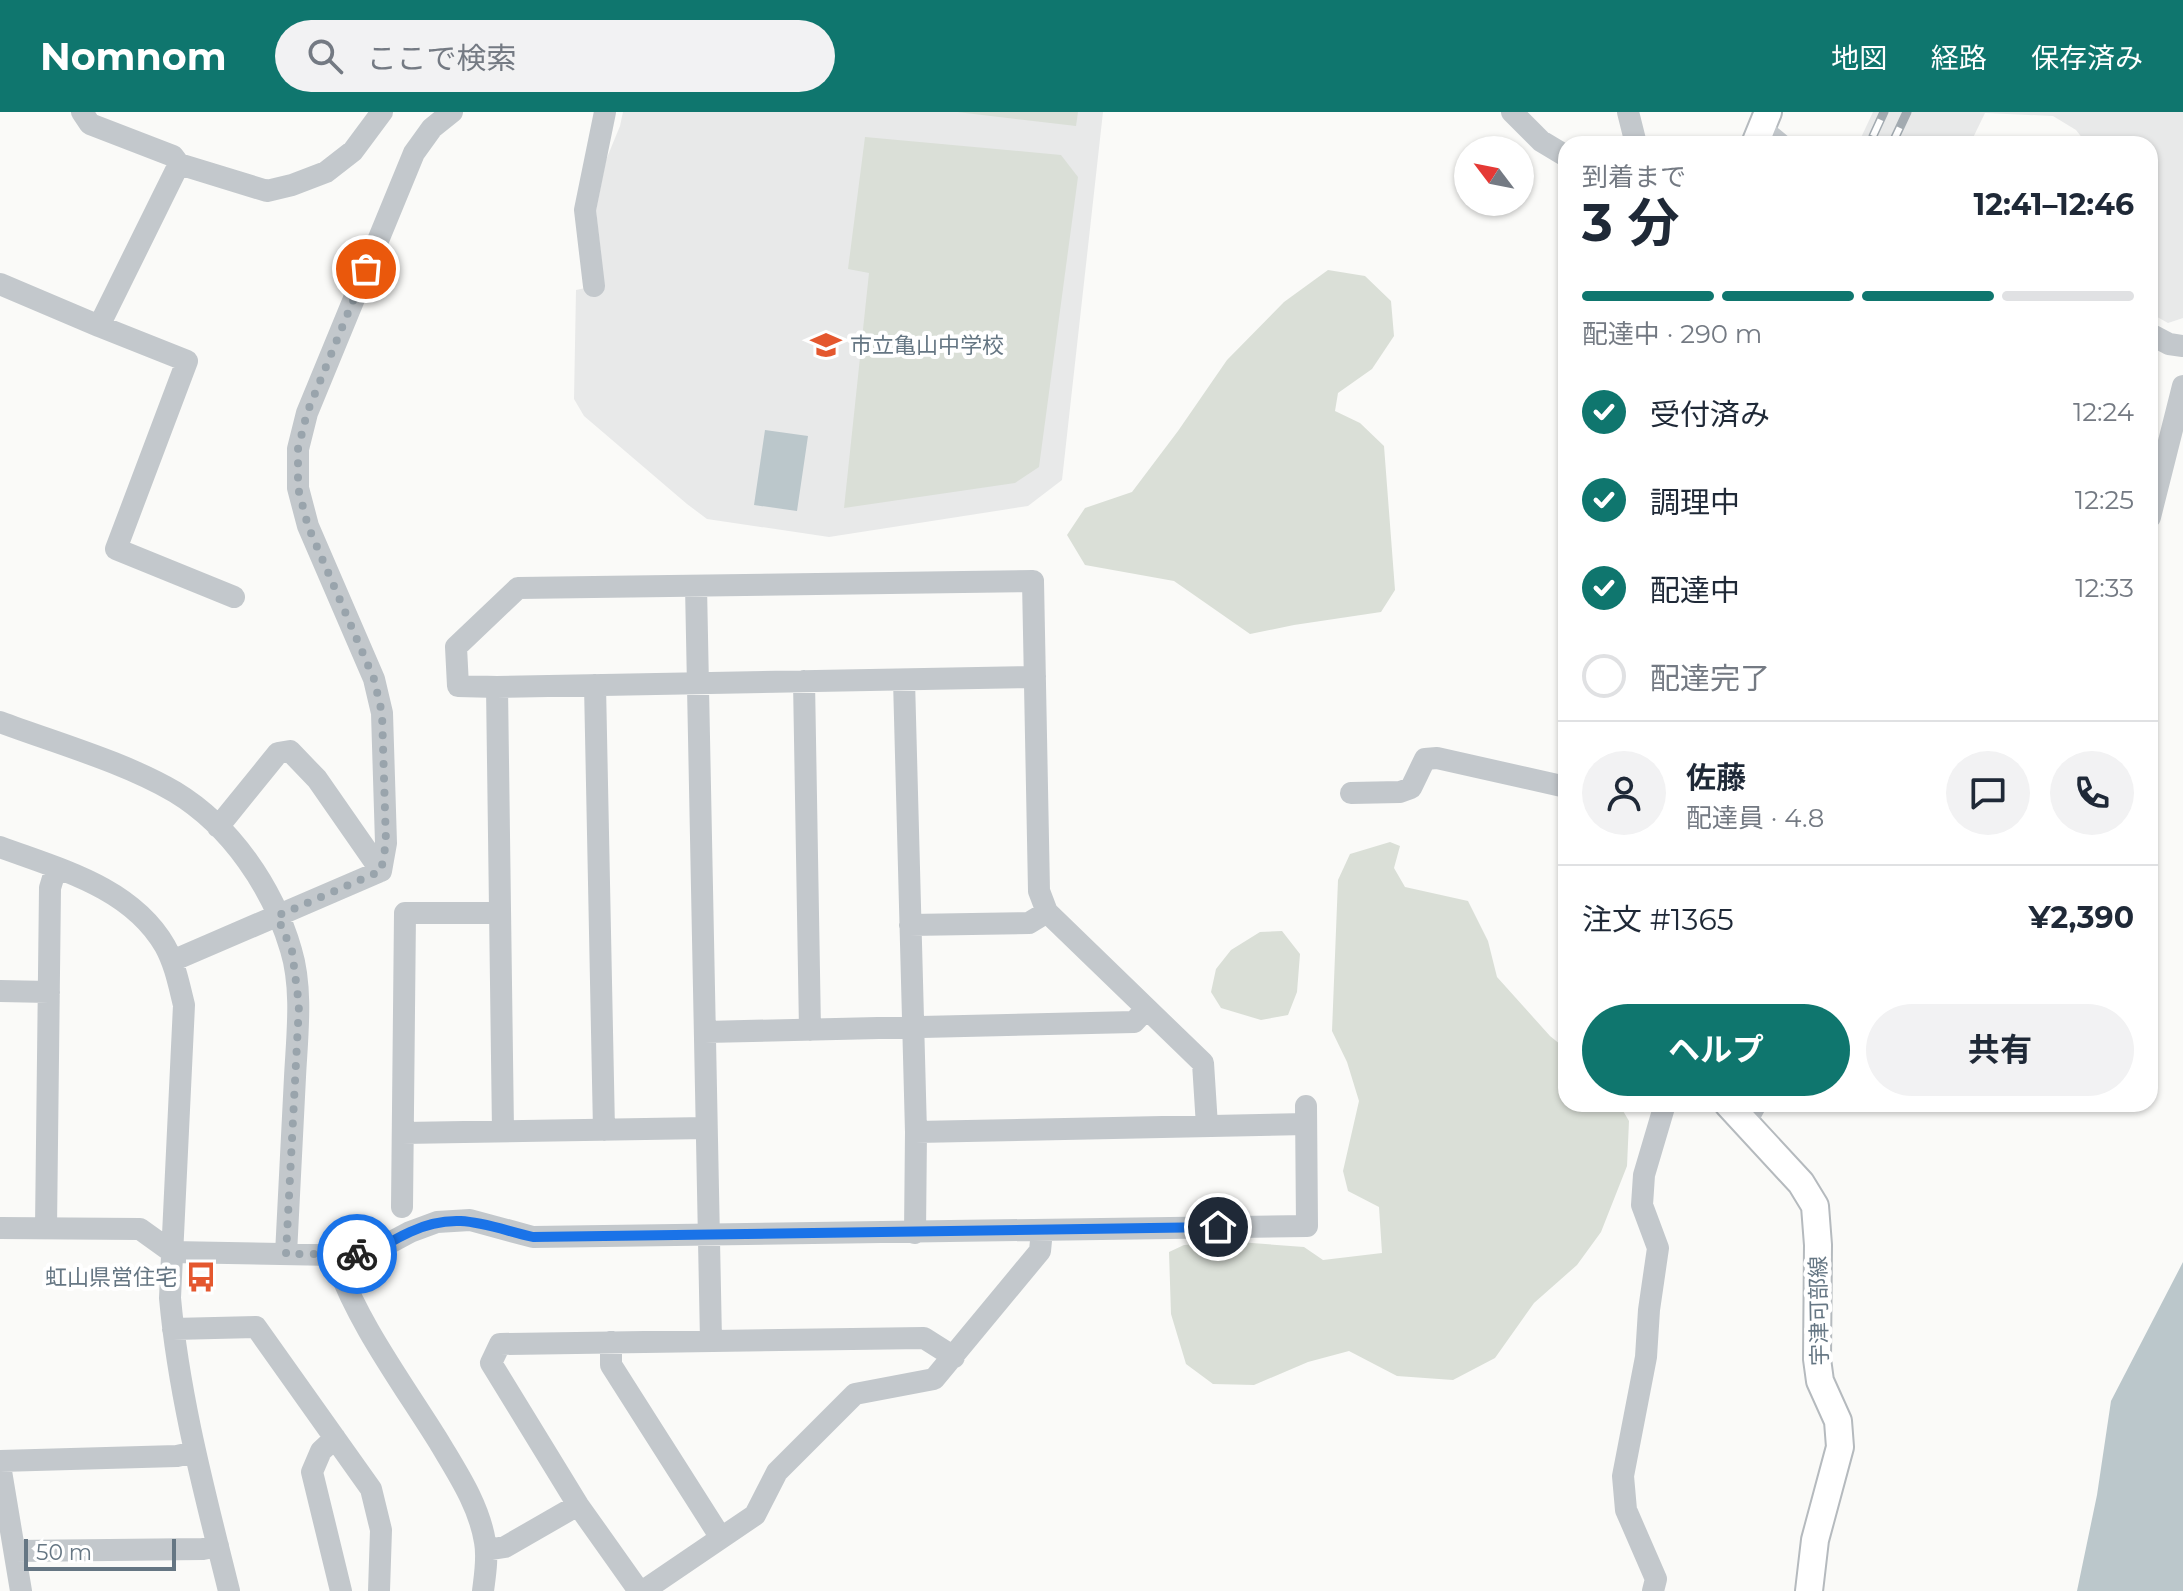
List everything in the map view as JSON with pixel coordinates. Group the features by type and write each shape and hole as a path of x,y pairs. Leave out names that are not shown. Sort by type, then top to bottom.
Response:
{"main road":[{"name":"宇津可部線","path":"1746,1112 1801,1183 1815,1206 1818,1245 1817,1359 1820,1381 1838,1421 1840,1447 1815,1540 1809,1591"}],"street":[{"path":"82,112 90,124 173,156 179,164 267,191 326,172 353,151 382,112"},
{"path":"381,871 386,843 382,713 374,679 308,526 298,488 298,449 307,413 414,153 432,128 452,112"},
{"path":"594,286 585,210 605,112"},
{"path":"1512,112 1541,141 1558,151"},
{"path":"1628,112 1634,136"},
{"path":"99,326 179,164"},
{"path":"0,284 187,361 116,549 234,597"},
{"path":"2158,338 2183,346"},
{"path":"2158,485 2183,386"},
{"path":"1035,677 458,686 456,647 518,588 1033,581 1035,677 1039,891 1047,912 1203,1063 1207,1126"},
{"path":"696,586 711,1341"},
{"path":"904,680 916,1132 915,1233"},
{"path":"804,681 810,1030"},
{"path":"595,685 604,1130"},
{"path":"497,687 503,1131"},
{"path":"0,722 124,768 175,793 234,842 265,886 292,951 299,1005 286,1254"},
{"path":"218,827 278,753 290,751 317,779 381,871"},
{"path":"1351,793 1400,792 1411,788 1425,759 1437,758 1558,785"},
{"path":"0,847 109,891 152,928 172,961 184,1005 170,1298 182,1395 229,1591"},
{"path":"46,1228 50,888 56,868"},
{"path":"172,961 381,871"},
{"path":"910,925 1029,923 1047,912"},
{"path":"402,1207 405,913 499,913"},
{"path":"0,991 49,992"},
{"path":"705,1032 1134,1022 1146,1009"},
{"path":"1653,1591 1656,1579 1626,1510 1623,1476 1646,1357 1658,1248 1642,1205 1644,1175 1663,1112"},
{"path":"0,1228 140,1229 172,1252 334,1255 364,1253 437,1222 470,1220 533,1237 1307,1226 1306,1115 1207,1126 916,1132"},
{"path":"403,1133 706,1128"},
{"path":"954,1357 924,1338 611,1342 500,1344 491,1363 578,1505 641,1591 755,1515 777,1472 855,1394 934,1379 954,1357 1040,1251 1042,1230"},
{"path":"334,1255 350,1299 462,1480 478,1513 486,1550 483,1591"},
{"path":"173,1329 256,1327 371,1489 381,1530 379,1591"},
{"path":"611,1342 611,1365 721,1538"},
{"path":"335,1438 321,1451 312,1472 341,1591"},
{"path":"21,1591 0,1463 177,1456 195,1452"},
{"path":"486,1550 505,1547 578,1505"},
{"path":"15,1551 203,1549 218,1546"}],"shaded area":[{"name":"市立亀山中学校","path":"623,112 1103,112 1062,480 1028,506 829,537 707,519 687,504 584,416 574,399 576,290 604,284 596,210 606,160"},
{"path":"957,112 1078,112 1076,126"},
{"path":"1873,112 2183,112 2183,318 2168,323 2158,317 2158,136 2081,136 2053,116 1985,113 1974,136 1862,136"},
{"path":"865,137 1061,155 1078,177 1039,467 1015,483 844,508 869,273 848,269"},
{"path":"1328,270 1365,276 1391,301 1394,336 1372,369 1338,393 1335,411 1360,423 1384,446 1395,590 1381,612 1250,634 1174,581 1085,565 1067,535 1085,508 1132,492 1227,360 1284,302"},
{"path":"765,430 808,436 797,511 754,505"},
{"path":"1390,842 1400,846 1394,868 1405,887 1468,901 1488,941 1497,977 1558,1042 1558,1112 1624,1112 1629,1121 1627,1166 1601,1232 1577,1265 1534,1303 1495,1358 1453,1380 1397,1376 1349,1351 1308,1362 1254,1385 1213,1384 1186,1364 1171,1314 1169,1252 1184,1245 1239,1242 1304,1247 1323,1260 1382,1253 1379,1207 1348,1191 1343,1171 1359,1101 1347,1062 1332,1031 1338,880 1350,854"},
{"path":"1282,931 1300,954 1297,992 1288,1015 1261,1020 1221,1008 1211,992 1216,969 1231,950 1260,932"},
{"path":"2183,1262 2183,1591 2077,1591 2097,1495 2111,1401"}],"railway":[{"path":"1873,136 1884,112"},
{"path":"1896,136 1907,112"}],"way so far":[{"path":"357,1254 286,1254 299,1005 292,951 277,916 381,871 386,843 382,713 374,679 308,526 298,488 298,449 307,413 366,269"}],"place":[{"name":"市立亀山中学校","path":"826,345"},
{"name":"虹山県営住宅","path":"201,1277"}],"route":[{"path":"357,1254 382,1247 437,1222 470,1220 533,1237 1218,1227"}]}
